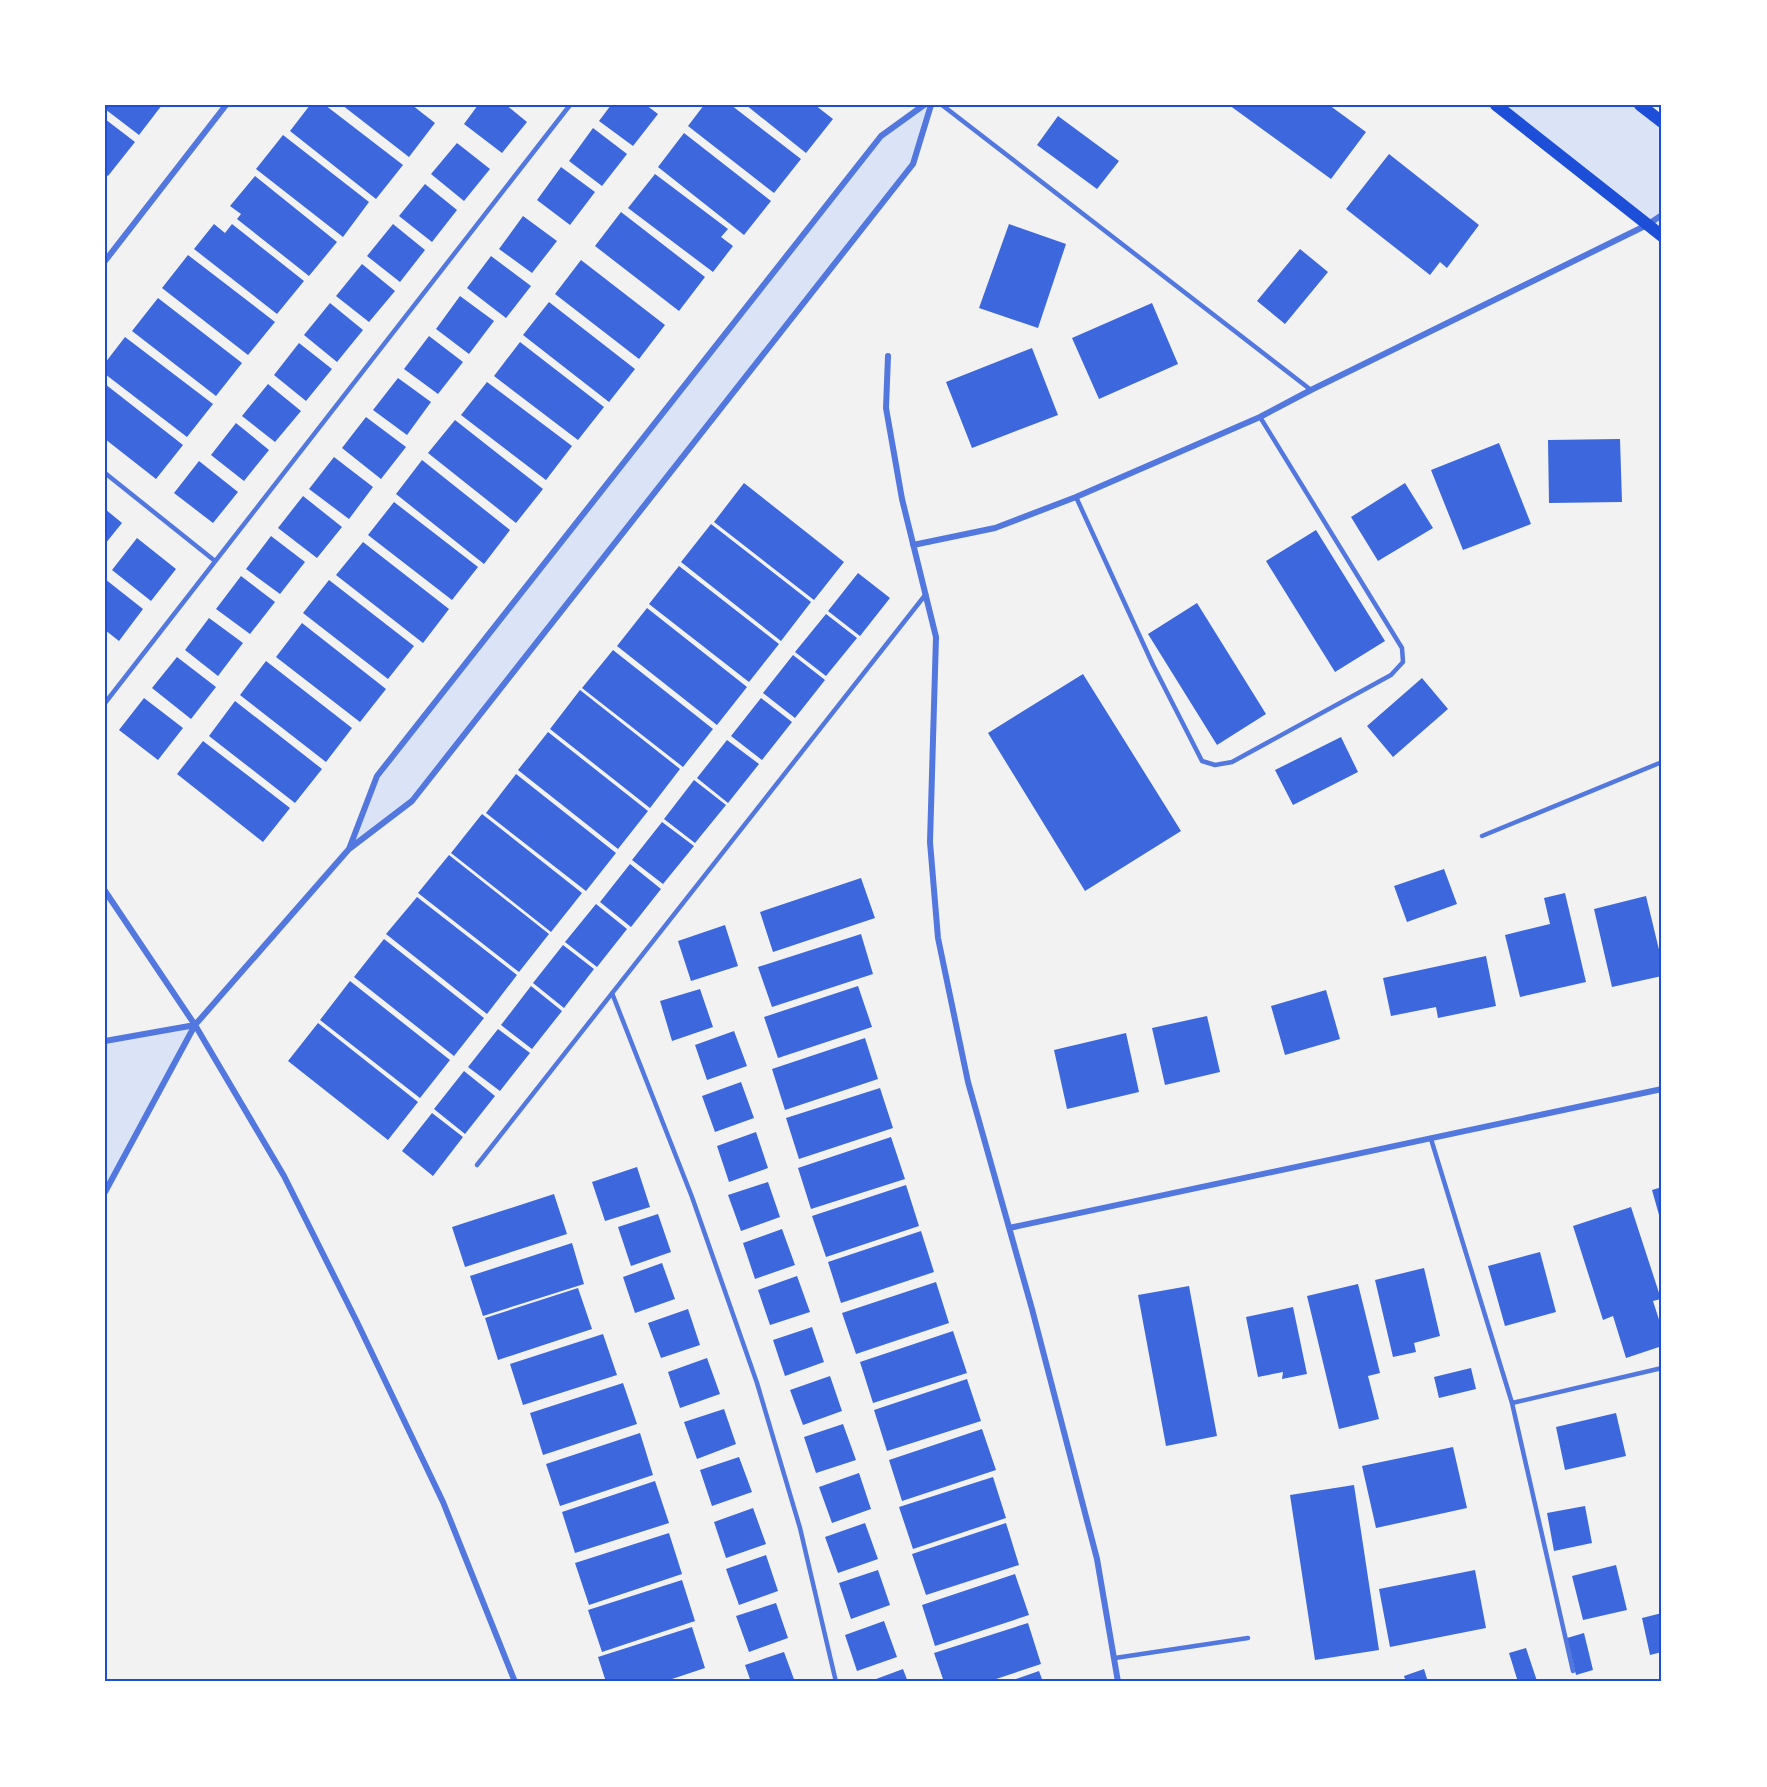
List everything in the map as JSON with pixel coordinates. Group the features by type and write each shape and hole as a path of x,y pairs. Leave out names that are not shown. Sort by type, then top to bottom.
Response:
{"main road":[{"path":"1496,105 1662,236"},
{"path":"1640,105 1662,122"}],"street":[{"path":"105,261 226,105"},
{"path":"349,849 377,776 881,136 924,105"},
{"path":"105,1192 195,1025 349,849 412,801 914,164 931,105"},
{"path":"914,545 995,528 1076,497 1260,417 1647,225 1662,215"},
{"path":"888,356 886,408 902,499 936,638 930,842 938,938 968,1082 1032,1309 1096,1559 1118,1682"},
{"path":"105,891 195,1025 284,1176 443,1502 515,1682"},
{"path":"105,1041 195,1025"},
{"path":"1009,1228 1662,1089"}],"lane":[{"path":"105,703 570,105"},
{"path":"942,105 1311,390"},
{"path":"1076,497 1153,665 1202,761 1215,765 1232,762 1391,675 1403,662 1402,648 1260,417"},
{"path":"105,473 215,561"},
{"path":"477,1165 926,594"},
{"path":"1482,836 1662,762"},
{"path":"612,993 692,1197 757,1383 800,1528 836,1682"},
{"path":"1431,1139 1512,1403 1573,1671"},
{"path":"1512,1403 1662,1368"},
{"path":"1115,1658 1248,1638"}],"shaded area":[{"path":"924,105 931,105 913,164 412,801 349,849 377,776 881,136"},
{"path":"1496,105 1640,105 1662,122 1662,236"},
{"path":"195,1025 105,1192 105,1041"}],"building":[{"path":"105,105 162,105 139,135 105,109"},
{"path":"310,105 325,105 403,165 376,199 290,131"},
{"path":"342,105 412,105 435,123 409,157"},
{"path":"478,105 506,105 527,122 502,153 464,124"},
{"path":"611,105 646,105 658,114 633,146 599,121"},
{"path":"704,105 731,105 801,159 774,193 688,126"},
{"path":"746,105 815,105 833,119 806,153"},
{"path":"1229,105 1329,105 1366,132 1331,179"},
{"path":"1058,116 1119,161 1097,189 1037,145"},
{"path":"105,119 135,142 108,176 105,174"},
{"path":"593,128 627,154 602,186 569,161"},
{"path":"684,133 771,201 744,235 658,167"},
{"path":"283,135 369,202 343,237 256,169"},
{"path":"457,143 490,169 464,201 431,174"},
{"path":"1389,154 1479,225 1447,268 1440,262 1430,275 1346,209"},
{"path":"561,167 595,192 570,225 537,200"},
{"path":"655,174 728,229 721,237 733,246 713,272 628,208"},
{"path":"255,176 337,242 309,276 237,219 241,214 230,206"},
{"path":"425,184 457,210 432,242 399,216"},
{"path":"621,212 705,277 679,311 595,246"},
{"path":"523,216 557,241 532,273 499,249"},
{"path":"214,224 225,233 232,224 304,281 277,314 194,249"},
{"path":"393,224 425,250 400,282 367,256"},
{"path":"1009,224 1066,244 1038,328 979,308"},
{"path":"1300,249 1328,272 1285,324 1257,301"},
{"path":"188,255 275,322 248,355 162,288"},
{"path":"491,256 531,286 506,318 467,288"},
{"path":"581,260 665,325 639,359 555,294"},
{"path":"362,264 395,291 369,322 336,296"},
{"path":"460,296 494,321 469,354 436,329"},
{"path":"158,298 242,363 216,396 132,331"},
{"path":"549,302 635,369 609,402 523,335"},
{"path":"330,303 363,330 337,362 304,335"},
{"path":"1152,303 1178,364 1099,399 1072,338"},
{"path":"429,336 463,362 438,394 404,369"},
{"path":"125,337 213,404 187,437 105,374 105,363"},
{"path":"520,342 604,407 578,440 494,376"},
{"path":"299,343 332,369 306,401 274,375"},
{"path":"1032,348 1058,415 972,448 946,382"},
{"path":"398,378 431,402 407,435 373,410"},
{"path":"487,382 572,446 546,480 461,415"},
{"path":"105,384 183,445 156,479 105,439"},
{"path":"268,384 301,411 275,442 242,416"},
{"path":"366,417 406,447 381,479 342,448"},
{"path":"455,420 543,489 516,523 428,453"},
{"path":"236,423 269,450 244,481 211,455"},
{"path":"1620,439 1622,502 1549,503 1548,440"},
{"path":"1499,443 1531,524 1463,550 1431,470"},
{"path":"334,457 373,487 349,519 309,489"},
{"path":"422,460 510,530 484,564 396,494"},
{"path":"199,461 238,492 213,523 174,493"},
{"path":"744,483 844,562 814,600 714,522"},
{"path":"1405,483 1433,528 1378,561 1351,517"},
{"path":"303,496 342,527 317,558 278,528"},
{"path":"394,502 478,567 452,600 368,535"},
{"path":"105,509 122,523 105,544"},
{"path":"711,524 811,602 781,641 681,562"},
{"path":"1316,530 1385,641 1335,672 1266,561"},
{"path":"271,536 305,562 280,594 246,569"},
{"path":"137,538 176,569 151,601 112,570"},
{"path":"363,542 449,609 423,643 336,575"},
{"path":"679,566 779,644 749,682 649,604"},
{"path":"858,573 890,598 860,636 828,611"},
{"path":"241,576 275,602 250,634 216,609"},
{"path":"105,579 143,609 119,641 105,630"},
{"path":"329,580 414,646 388,679 303,613"},
{"path":"1197,603 1266,714 1217,745 1148,634"},
{"path":"647,608 747,687 717,725 617,646"},
{"path":"826,614 857,638 826,676 795,652"},
{"path":"209,618 243,643 218,676 185,650"},
{"path":"302,623 386,689 360,722 276,657"},
{"path":"613,650 713,729 683,767 582,688"},
{"path":"793,655 825,680 795,718 763,693"},
{"path":"177,657 216,687 191,719 152,688"},
{"path":"266,661 352,728 326,762 240,695"},
{"path":"1083,674 1181,831 1085,891 988,733"},
{"path":"1422,678 1448,709 1393,757 1367,726"},
{"path":"580,690 680,769 650,808 550,729"},
{"path":"144,698 183,728 158,760 119,730"},
{"path":"761,698 792,722 762,760 731,736"},
{"path":"235,701 322,769 295,803 209,736"},
{"path":"548,732 648,811 618,849 518,770"},
{"path":"1341,737 1358,772 1293,805 1275,770"},
{"path":"727,740 759,764 728,803 697,778"},
{"path":"203,741 290,808 263,842 177,774"},
{"path":"516,774 616,853 586,891 486,813"},
{"path":"694,780 726,805 695,843 664,819"},
{"path":"482,814 582,893 551,932 451,853"},
{"path":"662,822 694,846 663,884 632,860"},
{"path":"449,855 549,934 519,972 418,893"},
{"path":"630,864 661,889 631,927 600,902"},
{"path":"1444,869 1457,904 1407,922 1394,886"},
{"path":"861,878 875,918 773,952 760,912"},
{"path":"1565,893 1586,982 1520,997 1505,935 1550,924 1544,898"},
{"path":"1646,896 1662,962 1662,976 1612,987 1594,909"},
{"path":"417,897 517,975 487,1014 386,934"},
{"path":"596,904 627,929 597,967 565,942"},
{"path":"725,925 738,966 691,981 678,941"},
{"path":"861,934 873,974 772,1007 758,967"},
{"path":"384,939 484,1018 454,1056 354,977"},
{"path":"563,945 594,969 564,1008 533,983"},
{"path":"1486,956 1496,1006 1438,1018 1436,1007 1391,1016 1383,978"},
{"path":"350,981 450,1060 420,1098 320,1020"},
{"path":"531,986 562,1011 532,1049 501,1025"},
{"path":"858,986 872,1027 778,1058 764,1017"},
{"path":"700,989 713,1027 672,1041 660,1001"},
{"path":"1326,990 1340,1039 1285,1055 1271,1006"},
{"path":"1207,1016 1220,1072 1165,1085 1152,1028"},
{"path":"318,1023 418,1102 388,1140 288,1061"},
{"path":"498,1029 530,1053 500,1091 468,1067"},
{"path":"734,1031 747,1066 707,1080 695,1045"},
{"path":"1126,1033 1139,1092 1067,1109 1054,1050"},
{"path":"865,1038 878,1079 785,1110 772,1069"},
{"path":"464,1071 495,1096 465,1134 434,1109"},
{"path":"741,1082 754,1118 715,1132 702,1096"},
{"path":"880,1088 893,1128 799,1159 786,1118"},
{"path":"432,1113 463,1137 433,1176 402,1151"},
{"path":"756,1132 768,1168 729,1182 717,1146"},
{"path":"891,1137 905,1179 811,1209 798,1168"},
{"path":"637,1167 650,1207 605,1221 592,1182"},
{"path":"768,1182 780,1217 741,1231 728,1195"},
{"path":"906,1185 919,1226 826,1257 812,1216"},
{"path":"1662,1187 1662,1222 1661,1222 1652,1190"},
{"path":"554,1194 567,1234 465,1267 452,1227"},
{"path":"1631,1207 1661,1299 1653,1301 1662,1329 1662,1346 1626,1358 1613,1316 1603,1320 1573,1226"},
{"path":"658,1214 671,1252 631,1266 618,1227"},
{"path":"782,1229 795,1265 755,1279 743,1243"},
{"path":"921,1231 934,1272 841,1303 828,1262"},
{"path":"572,1243 584,1284 483,1316 470,1276"},
{"path":"1540,1252 1556,1312 1505,1326 1488,1266"},
{"path":"662,1263 675,1299 635,1313 623,1277"},
{"path":"1424,1268 1440,1336 1414,1343 1416,1352 1393,1357 1375,1280"},
{"path":"797,1276 810,1312 770,1325 758,1290"},
{"path":"936,1282 949,1323 856,1354 842,1313"},
{"path":"1358,1284 1380,1373 1368,1376 1379,1419 1339,1429 1307,1296"},
{"path":"1189,1286 1217,1436 1166,1446 1138,1295"},
{"path":"578,1288 592,1329 498,1360 485,1318"},
{"path":"1293,1307 1307,1374 1282,1379 1283,1372 1258,1377 1246,1317"},
{"path":"688,1309 700,1345 661,1358 648,1323"},
{"path":"812,1327 824,1362 785,1376 773,1340"},
{"path":"953,1331 967,1373 873,1403 860,1362"},
{"path":"603,1334 617,1375 523,1405 510,1364"},
{"path":"707,1358 720,1394 680,1408 668,1372"},
{"path":"1471,1368 1476,1389 1439,1398 1434,1377"},
{"path":"830,1376 842,1411 803,1425 790,1390"},
{"path":"967,1379 981,1421 887,1451 874,1410"},
{"path":"623,1383 637,1424 543,1455 530,1413"},
{"path":"724,1409 736,1444 697,1459 684,1422"},
{"path":"1616,1413 1626,1456 1565,1470 1556,1427"},
{"path":"843,1424 856,1460 816,1473 804,1437"},
{"path":"982,1429 996,1470 902,1501 889,1460"},
{"path":"640,1433 653,1475 560,1506 546,1464"},
{"path":"1453,1447 1467,1508 1376,1528 1362,1466"},
{"path":"739,1457 752,1492 712,1506 700,1470"},
{"path":"859,1473 871,1509 832,1523 819,1487"},
{"path":"993,1477 1006,1518 913,1549 899,1507"},
{"path":"655,1481 669,1523 575,1553 562,1512"},
{"path":"1354,1485 1379,1650 1315,1660 1290,1495"},
{"path":"1585,1506 1592,1543 1554,1551 1547,1513"},
{"path":"753,1508 766,1544 726,1558 714,1522"},
{"path":"865,1523 878,1559 838,1573 825,1537"},
{"path":"1006,1523 1019,1565 926,1595 912,1554"},
{"path":"669,1533 682,1574 589,1605 575,1563"},
{"path":"766,1555 778,1591 739,1605 726,1569"},
{"path":"1616,1565 1627,1610 1583,1620 1572,1576"},
{"path":"878,1570 890,1605 851,1619 839,1583"},
{"path":"1475,1570 1486,1628 1390,1647 1379,1589"},
{"path":"1015,1574 1029,1615 935,1646 922,1605"},
{"path":"682,1580 695,1621 602,1652 588,1610"},
{"path":"776,1603 788,1638 749,1652 736,1616"},
{"path":"1662,1613 1662,1652 1650,1655 1642,1618"},
{"path":"884,1621 897,1657 857,1671 845,1635"},
{"path":"1028,1623 1041,1664 987,1682 944,1682 934,1653"},
{"path":"692,1627 705,1668 663,1682 606,1682 598,1657"},
{"path":"1584,1633 1593,1670 1576,1675 1567,1638"},
{"path":"1526,1648 1537,1681 1518,1682 1509,1653"},
{"path":"784,1652 795,1682 751,1682 745,1665"},
{"path":"903,1669 908,1682 868,1682"},
{"path":"1424,1669 1428,1682 1406,1682 1404,1676"},
{"path":"1039,1671 1043,1682 1007,1682"}]}
